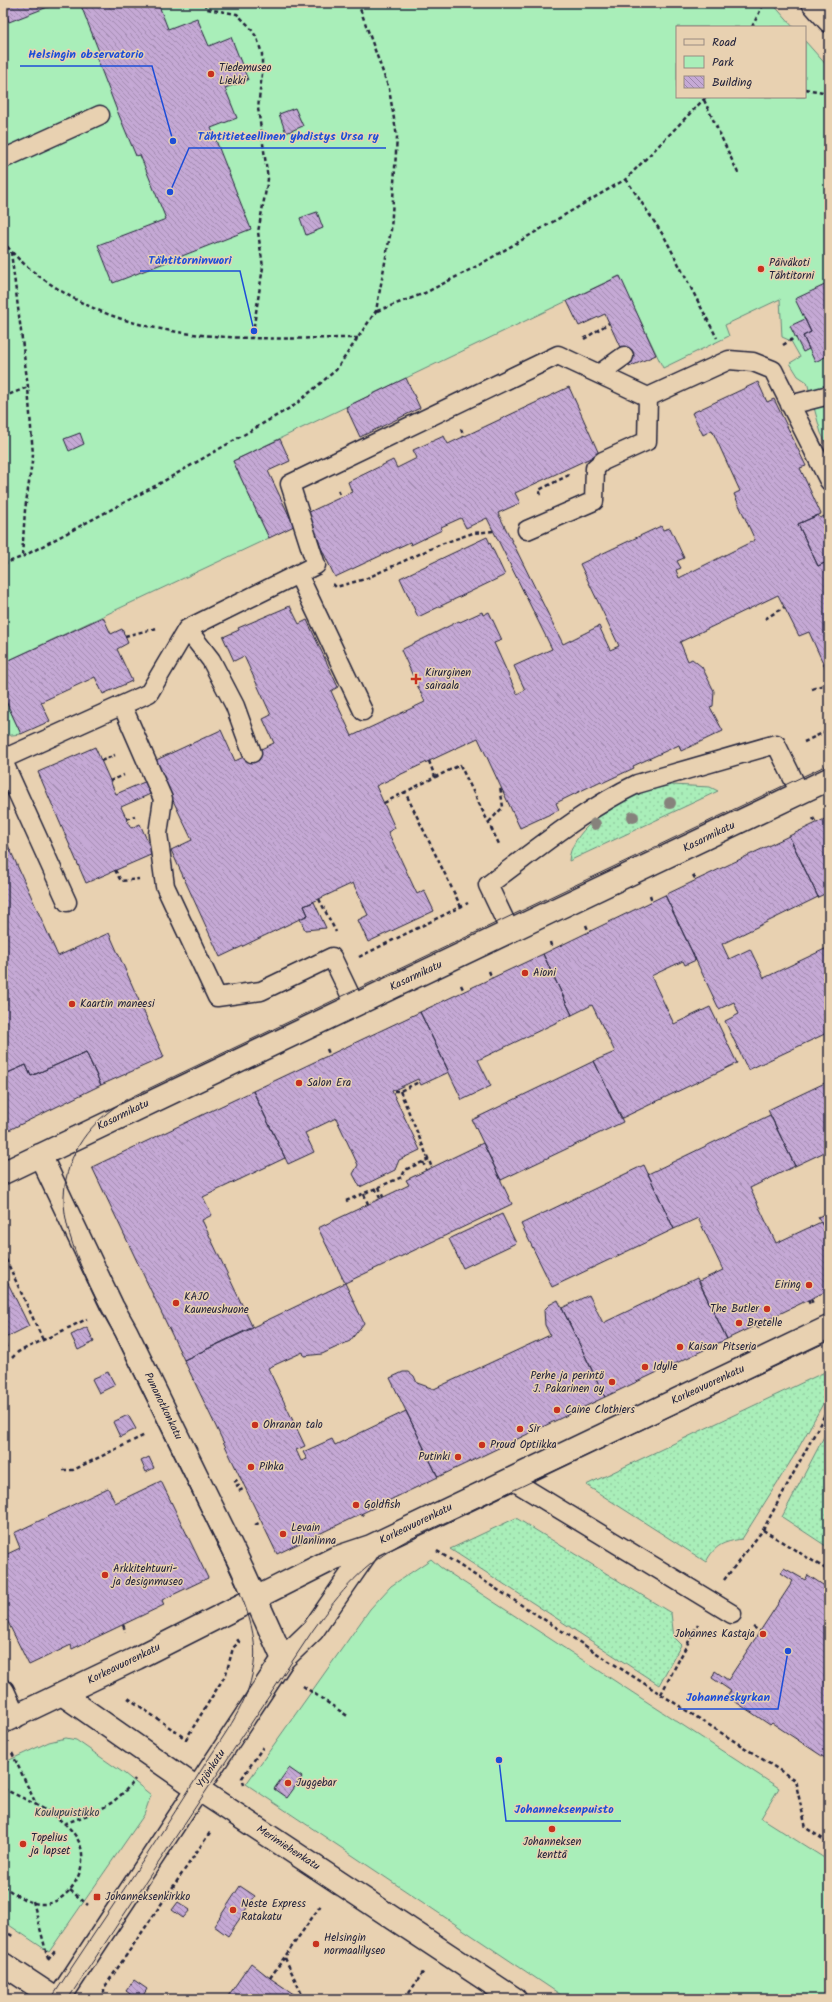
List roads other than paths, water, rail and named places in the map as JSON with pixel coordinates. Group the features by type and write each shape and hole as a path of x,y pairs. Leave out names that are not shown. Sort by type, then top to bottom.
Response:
{"street":[{"path":"814,3 829,21"},
{"name":"Kasarmikatu","path":"3,1173 829,779"},
{"name":"Punanotkonkatu","path":"40,1155 112,1306 126,1331 255,1597 283,1659"},
{"name":"Korkeavuorenkatu","path":"9,1720 213,1620 255,1597 335,1558 371,1546 829,1327"},
{"name":"Yrjönkatu","path":"59,1999 283,1659 313,1630 371,1546"},
{"path":"3,1691 9,1720"},
{"name":"Merimiehenkatu","path":"62,1694 198,1789 515,1999"},
{"path":"3,1964 56,1999"}],"lane":[{"path":"3,158 100,114"},
{"path":"67,902 3,760 149,693 187,629 316,565 290,484 558,355 648,397"},
{"path":"600,374 624,356"},
{"path":"648,397 729,360 753,362 773,370 829,481"},
{"path":"790,405 829,395"},
{"path":"527,530 594,501 596,468 603,461 647,441 648,397"},
{"path":"304,571 363,711"},
{"path":"187,629 211,660 235,706 252,753"},
{"path":"122,705 163,799 158,834 165,886 218,996 261,991 332,957 355,1005"},
{"path":"510,931 490,888 585,814 617,793 637,784 776,744 800,793"},
{"path":"510,1479 732,1614"}],"tram line":[{"path":"51,1999 232,1724 249,1688 255,1654 253,1633 248,1613 240,1593 183,1473 95,1297 77,1255 65,1214 64,1196 70,1165 75,1152 83,1139 102,1117 127,1099 829,764"},
{"path":"68,1999 313,1630 344,1591 365,1569 377,1559 406,1541 829,1341"}],"place":[{"name":"Tiedemuseo Liekki","path":"211,74"},
{"name":"Helsingin observatorio","path":"173,141"},
{"name":"Tähtitieteellinen yhdistys Ursa ry","path":"170,192"},
{"name":"Päiväkoti Tähtitorni","path":"761,269"},
{"name":"Tähtitorninvuori","path":"254,331"},
{"name":"Kirurginen sairaala","path":"416,679"},
{"name":"Aioni","path":"525,973"},
{"name":"Kaartin maneesi","path":"72,1004"},
{"name":"Salon Era","path":"299,1083"},
{"name":"Eiring","path":"809,1285"},
{"name":"KAJO Kauneushuone","path":"176,1303"},
{"name":"The Butler","path":"767,1309"},
{"name":"Bretelle","path":"739,1323"},
{"name":"Kaisan Pitseria","path":"680,1347"},
{"name":"Idylle","path":"645,1367"},
{"name":"Perhe ja perintö J. Pakarinen oy","path":"612,1382"},
{"name":"Caine Clothiers","path":"557,1410"},
{"name":"Ohranan talo","path":"255,1425"},
{"name":"Sir","path":"520,1429"},
{"name":"Proud Optiikka","path":"482,1445"},
{"name":"Putinki","path":"458,1457"},
{"name":"Pihka","path":"251,1467"},
{"name":"Goldfish","path":"356,1505"},
{"name":"Levain Ullanlinna","path":"283,1534"},
{"name":"Arkkitehtuuri- ja designmuseo","path":"105,1575"},
{"name":"Johannes Kastaja","path":"763,1634"},
{"name":"Johanneskyrkan","path":"788,1651"},
{"name":"Johanneksenpuisto","path":"499,1760"},
{"name":"Juggebar","path":"288,1783"},
{"name":"Johanneksen kenttä","path":"552,1829"},
{"name":"Topelius ja lapset","path":"23,1844"},
{"name":"Johanneksenkirkko","path":"97,1897"},
{"name":"Neste Express Ratakatu","path":"233,1910"},
{"name":"Helsingin normaalilyseo","path":"316,1944"}],"park label":[{"name":"Koulupuistikko","path":"67,1813"}]}
